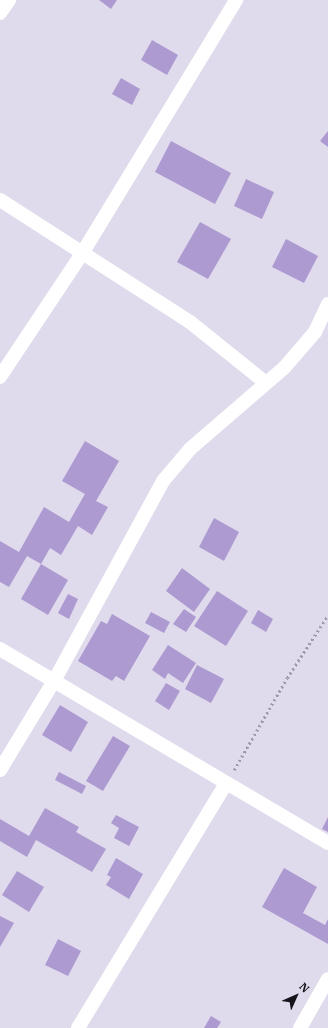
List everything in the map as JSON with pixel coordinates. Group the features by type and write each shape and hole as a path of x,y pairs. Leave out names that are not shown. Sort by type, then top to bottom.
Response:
{"street":[{"path":"0,13 9,0"},
{"path":"0,377 83,252 236,0"},
{"path":"0,200 190,322 266,383"},
{"path":"0,770 54,681 163,481 190,448 284,368 315,332 328,304"},
{"path":"0,649 328,843"},
{"path":"78,1028 226,784"},
{"path":"300,1028 328,979"}],"path":[{"path":"226,784 286,678 328,615"}],"building":[{"path":"99,0 117,0 111,9"},
{"path":"152,40 178,55 167,75 141,60"},
{"path":"121,78 140,89 132,105 112,94"},
{"path":"328,131 328,147 320,141"},
{"path":"171,141 231,173 215,204 155,172"},
{"path":"246,179 274,192 262,219 234,206"},
{"path":"200,222 231,239 208,279 177,262"},
{"path":"286,239 318,256 304,283 272,267"},
{"path":"85,441 119,461 96,501 108,507 92,535 78,526 61,555 50,548 41,564 27,556 9,587 0,582 0,541 19,552 44,507 69,522 85,494 62,481"},
{"path":"214,518 239,532 224,561 199,547"},
{"path":"41,564 68,580 48,615 21,599"},
{"path":"182,568 210,589 194,612 166,591"},
{"path":"217,591 248,611 226,646 194,626"},
{"path":"68,594 78,599 69,619 58,613"},
{"path":"184,609 196,617 186,632 173,624"},
{"path":"258,610 273,619 266,632 251,623"},
{"path":"151,612 170,622 164,633 145,623"},
{"path":"112,614 150,636 124,681 116,676 112,681 78,661 101,621 107,624"},
{"path":"168,645 196,663 183,683 168,673 165,679 152,670"},
{"path":"197,665 224,679 211,703 185,689"},
{"path":"166,683 180,691 169,710 155,701"},
{"path":"60,705 88,722 71,752 42,735"},
{"path":"113,736 130,746 103,791 86,781"},
{"path":"59,772 86,786 82,794 55,780"},
{"path":"45,808 79,827 76,832 106,849 92,872 36,840 27,857 0,841 0,819 29,836"},
{"path":"116,815 139,827 129,846 114,838 119,828 111,823"},
{"path":"328,817 328,832 322,829"},
{"path":"116,858 143,874 129,899 106,885 111,877 107,875"},
{"path":"284,868 317,887 303,913 325,925 328,919 328,944 262,907"},
{"path":"17,871 44,887 29,912 2,895"},
{"path":"0,916 14,923 0,947"},
{"path":"58,939 81,951 68,976 45,965"},
{"path":"211,1016 221,1022 217,1028 204,1028"}]}
